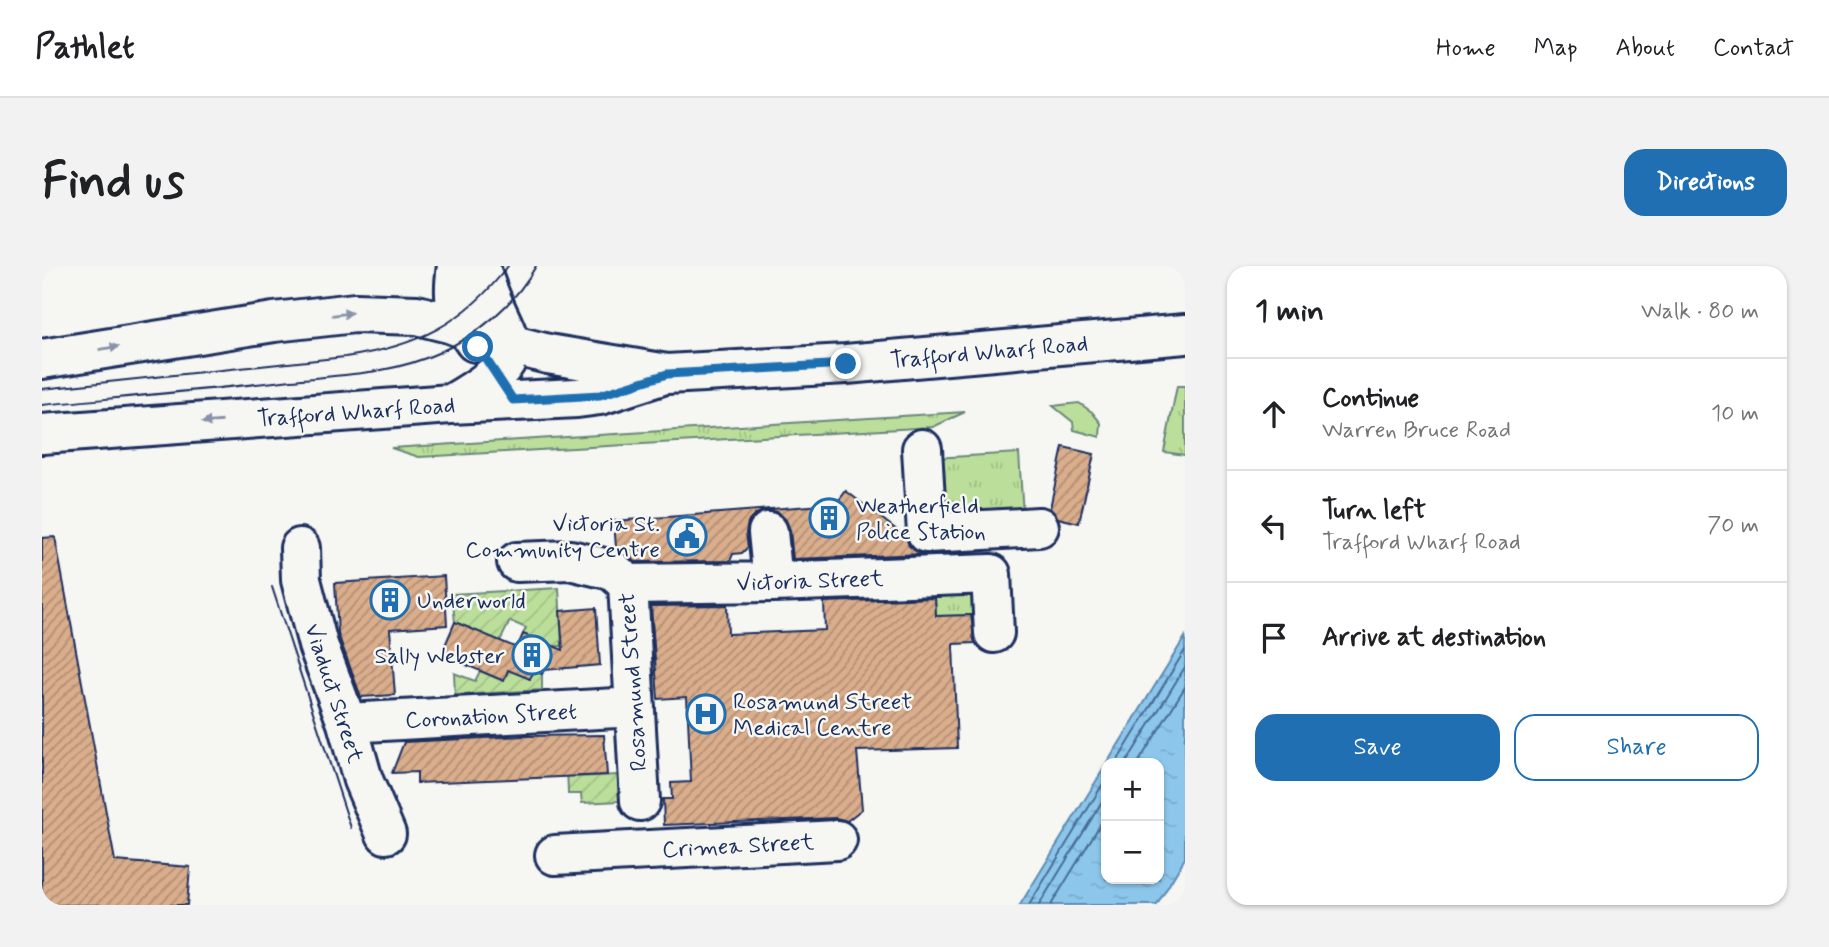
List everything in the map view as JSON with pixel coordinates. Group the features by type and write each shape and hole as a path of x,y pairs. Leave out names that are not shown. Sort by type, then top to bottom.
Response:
{"street":[{"path":"417,316 439,291 455,266"},
{"path":"455,266 454,304 465,328 507,373"},
{"path":"480,266 507,373"},
{"path":"42,359 274,322 355,313 417,316 465,328"},
{"name":"Trafford Wharf Road","path":"42,433 452,404 548,354 667,374 846,364 1185,334"},
{"name":"Trafford Wharf Road","path":"507,373 600,395 667,374"},
{"path":"922,449 927,533 1039,527"},
{"path":"768,532 773,582"},
{"name":"Viaduct Street","path":"300,548 301,580 318,645 347,723 363,780 386,834"},
{"name":"Rosamund Street","path":"517,562 570,560 612,570 628,584 640,826"},
{"name":"Victoria Street","path":"628,584 991,574 994,633"},
{"name":"Coronation Street","path":"347,723 635,708"},
{"name":"Crimea Street","path":"555,855 640,826 836,840"}],"green space":[{"path":"1177,386 1185,386 1185,455 1164,452"},
{"path":"1079,403 1101,423 1100,437 1074,430 1073,422 1053,406"},
{"path":"965,412 933,427 419,457 391,448"},
{"path":"1019,453 1023,515 937,520 934,458"},
{"path":"559,588 562,646 554,646 523,634 526,628 510,621 500,641 455,622 452,594"},
{"path":"979,595 985,615 936,616 935,596"},
{"path":"510,667 530,679 534,671 542,674 542,690 455,695 454,673 475,681 480,671 503,681"},
{"path":"567,764 576,777 618,775 620,801 582,803 581,794 568,794"}],"water":[{"path":"1185,637 1185,858 1157,905 1020,905 1101,773 1101,884 1164,884 1164,758 1110,758"}],"building":[{"path":"1063,447 1094,454 1079,523 1058,518 1050,508"},
{"path":"846,491 906,537 909,546 926,554 793,559 790,530 786,520 778,512 766,510 756,514 748,522 748,547 742,553 733,554 730,561 636,562 616,548 614,521 836,504"},
{"path":"55,537 115,861 190,867 187,905 42,905 42,538"},
{"path":"444,576 447,625 390,629 395,695 361,697 338,634 335,583"},
{"path":"935,598 936,616 971,615 975,643 953,644 957,748 857,751 862,809 847,821 836,818 664,825 663,799 672,799 671,783 691,782 687,697 658,699 651,606 727,605 728,634 825,630 824,602"},
{"path":"596,608 600,665 544,670 542,674 534,671 530,679 508,670 504,681 459,662 460,657 443,650 455,622 517,648 523,634 563,650 560,611"},
{"path":"604,735 607,775 417,783 417,772 392,773 404,742"}],"tram line":[{"path":"42,389 345,357 394,347 437,329 456,317 492,286 508,266"},
{"path":"42,405 347,375 421,360 453,346 481,328 517,294 536,266"},
{"path":"272,587 351,828"}],"place":[{"name":"Weatherfield Police Station","path":"829,518"},
{"name":"Victoria St. Community Centre","path":"687,536"},
{"name":"Underworld","path":"390,600"},
{"name":"Sally Webster","path":"532,655"},
{"name":"Rosamund Street Medical Centre","path":"706,714"}],"route":[{"path":"478,347 513,400 600,395 667,374 846,364"}]}
